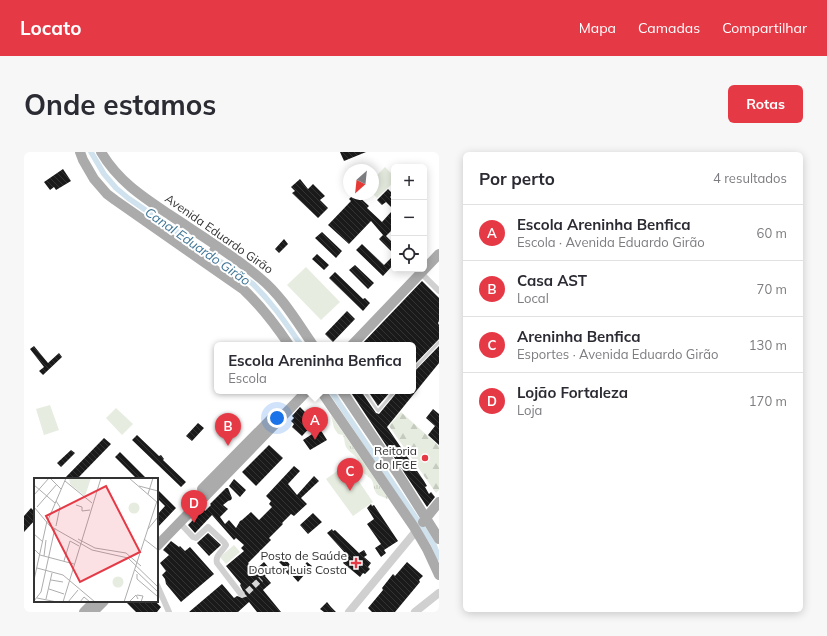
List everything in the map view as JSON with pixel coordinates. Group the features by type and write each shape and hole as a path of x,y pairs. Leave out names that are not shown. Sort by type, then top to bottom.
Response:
{"main road":[{"path":"80,152 94,179 107,194 208,262 244,290 271,318 286,342"},
{"name":"Avenida Eduardo Girão","path":"101,152 113,170 123,181 216,248 257,275 271,287 282,300 311,342"},
{"path":"427,258 439,246"},
{"path":"208,262 216,248"},
{"path":"427,264 439,254"},
{"path":"358,342 418,272"},
{"path":"346,342 418,272"},
{"path":"158,545 180,523 296,394"},
{"path":"158,535 304,394"},
{"path":"323,394 421,525 439,539"},
{"path":"344,394 421,525 427,549 439,576"},
{"path":"421,525 439,502"},
{"path":"84,612 94,602"},
{"path":"93,612 103,602"}],"street":[{"path":"420,272 439,292"},
{"path":"180,523 193,537 196,538 200,536 208,527 224,542 226,546 218,555 216,559 217,563 240,594"},
{"path":"349,612 421,525"},
{"path":"158,587 170,612"},
{"path":"414,612 439,593"}],"lane":[{"path":"416,367 439,342"},
{"path":"366,394 378,411 392,394"}],"green space":[{"path":"385,167 391,173 391,185 379,196 379,173"},
{"path":"306,267 340,302 321,320 287,285"},
{"path":"50,405 59,430 44,435 36,409"},
{"path":"116,408 133,424 122,435 106,418"},
{"path":"401,412 439,446 439,490 436,493 389,426"},
{"path":"331,415 388,498 387,499 376,493 372,480 362,471 359,467 357,458 346,447 343,435 338,434 334,428"},
{"path":"347,464 373,502 353,516 326,479"},
{"path":"234,545 240,552 226,564 220,557"}],"building":[{"path":"340,152 366,152 344,161"},
{"path":"63,169 71,181 56,190 54,187 50,190 44,182"},
{"path":"300,179 308,189 313,184 325,196 320,200 328,208 318,218 292,193 295,191 291,187"},
{"path":"388,189 391,192 391,207 386,202 382,205 377,200 379,200 379,198"},
{"path":"350,200 362,200 369,206 367,208 382,222 391,212 391,231 386,236 391,241 391,251 379,239 383,235 371,221 349,244 328,225 351,201"},
{"path":"322,232 342,251 336,258 315,238"},
{"path":"284,239 288,244 279,253 275,249"},
{"path":"362,244 384,265 391,258 391,267 383,276 356,250"},
{"path":"317,254 329,265 324,270 312,259"},
{"path":"355,265 374,283 368,289 349,270"},
{"path":"335,272 363,299 365,298 370,303 363,311 329,278"},
{"path":"422,281 439,298 439,339 416,363 416,342 364,342"},
{"path":"347,311 355,319 333,342 325,334"},
{"path":"34,346 48,363 59,353 62,357 43,375 39,371 44,367 30,349"},
{"path":"439,346 439,363 416,391 416,370"},
{"path":"352,394 363,394 376,413 379,414 396,394 414,394 387,427 424,481 427,486 425,487 429,494 431,492 435,497 427,507"},
{"path":"370,394 388,394 378,406"},
{"path":"300,407 315,422 302,436 292,427 294,424 291,421 294,418 292,416"},
{"path":"433,409 439,414 439,445 428,435 435,426 426,418"},
{"path":"198,423 204,428 192,441 186,436"},
{"path":"320,429 327,440 310,450 303,440"},
{"path":"137,435 159,456 161,455 164,459 163,460 186,482 181,487 132,440"},
{"path":"104,438 111,444 78,478 65,478"},
{"path":"269,445 283,458 256,486 242,472"},
{"path":"71,450 75,453 61,467 57,463"},
{"path":"120,452 146,478 136,478 115,457"},
{"path":"294,466 300,471 288,484 297,495 314,476 319,481 301,498 307,504 294,516 291,514 282,523 283,524 269,538 271,540 248,563 255,570 264,562 269,568 266,570 269,573 265,576 271,583 263,590 281,612 257,612 249,602 238,612 189,612 222,584 234,598 237,596 243,596 244,593 240,585 241,584 226,566 244,551 241,548 244,545 236,538 234,540 212,515 195,533 188,525 204,509 205,511 226,488 228,488 232,498 223,505 228,509 220,517 225,524 229,520 236,528 240,521 251,512 259,520 272,507 269,504 271,501 266,496"},
{"path":"234,479 246,490 240,497 229,486"},
{"path":"158,490 176,508 158,527 158,514 165,506 158,499"},
{"path":"371,504 372,506 374,505 398,541 384,550 386,553 381,557 375,548 381,544 367,524 374,519 367,508"},
{"path":"31,508 34,511 34,521 24,532 24,516"},
{"path":"313,513 322,522 308,534 300,525"},
{"path":"332,529 333,531 335,530 359,553 364,550 367,555 364,557 371,563 368,567 370,569 365,574 363,573 360,577 343,563 347,558 344,557 346,554 327,533"},
{"path":"208,533 221,545 209,556 197,543"},
{"path":"171,541 185,551 190,547 214,574 181,602 166,584 162,575 166,571 160,563 169,555 163,550"},
{"path":"281,555 298,573 307,562 312,566 298,582 290,573 289,575 282,568 284,567 277,560"},
{"path":"407,562 423,576 419,580 420,582 395,612 372,612 368,608 383,590 382,588 393,574 395,576"},
{"path":"126,602 156,602 161,607 157,612 136,612"},
{"path":"327,602 336,612 324,612 320,609"}],"waterway":[{"name":"Canal Eduardo Girão","path":"91,152 104,174 116,188 128,198 253,284 273,306 299,342"},
{"name":"Canal Eduardo Girão","path":"333,394 434,545 439,558"}],"tunnel":[{"path":"240,593 242,595 245,594 261,579"}],"place":[{"name":"Escola Areninha Benfica","path":"315,440"},
{"name":"Casa AST","path":"228,446"},
{"name":"Reitoria do IFCE","path":"425,458"},
{"name":"Areninha Benfica","path":"350,491"},
{"name":"Lojão Fortaleza","path":"194,523"},
{"name":"Posto de Saúde Doutor Luis Costa","path":"356,563"}]}
